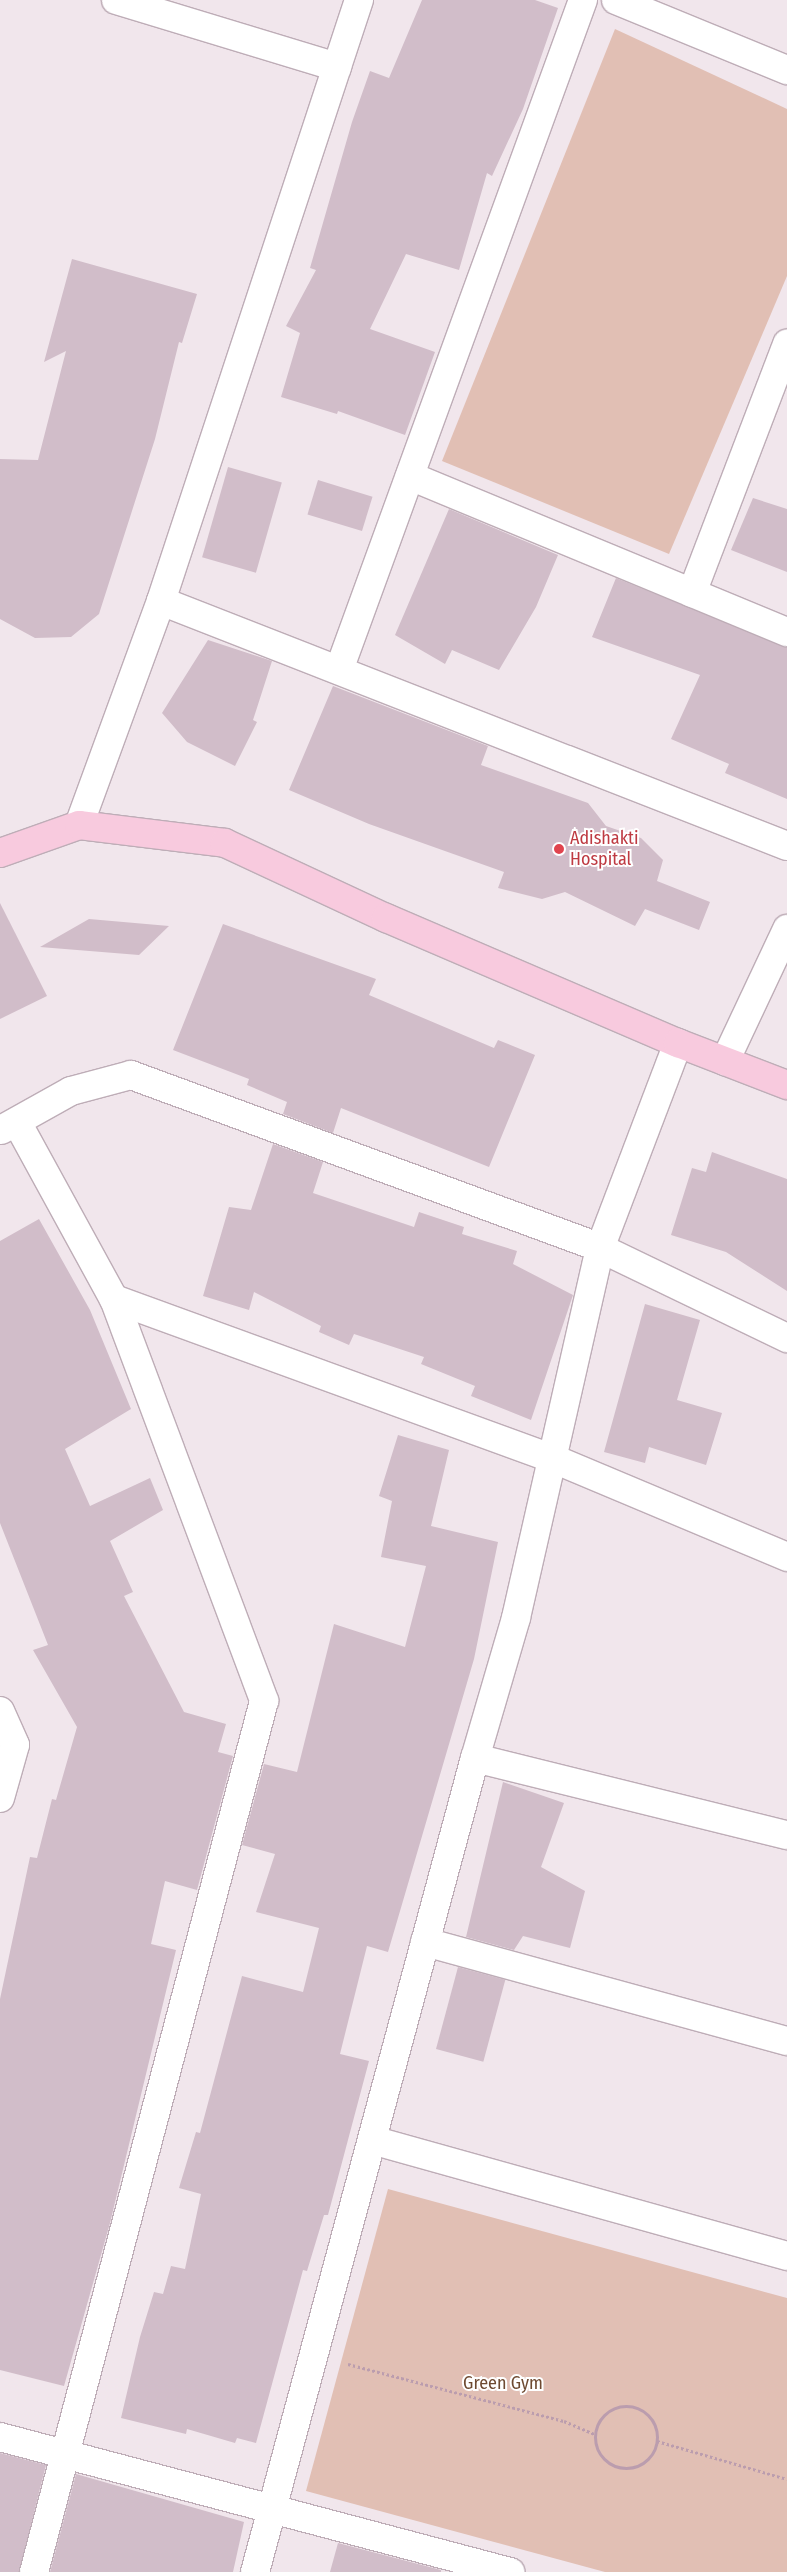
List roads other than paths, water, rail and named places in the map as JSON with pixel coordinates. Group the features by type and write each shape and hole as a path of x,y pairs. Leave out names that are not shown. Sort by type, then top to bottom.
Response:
{"street":[{"path":"116,0 337,67"},
{"path":"79,825 162,601 359,0"},
{"path":"338,670 583,0"},
{"path":"616,0 787,70"},
{"path":"692,593 787,344"},
{"path":"410,476 787,632"},
{"path":"162,601 787,846"},
{"path":"0,853 79,825 225,843 386,918 678,1044 787,1085"},
{"path":"725,1061 787,929"},
{"path":"255,2572 475,1758 516,1618 554,1459 600,1248 678,1044"},
{"path":"34,2572 264,1702 114,1299 9,1128 71,1091 131,1075 600,1248 787,1338"},
{"path":"114,1299 554,1459 787,1557"},
{"path":"0,1711 15,1745 0,1798"},
{"path":"475,1758 787,1836"},
{"path":"425,1942 787,2041"},
{"path":"372,2140 787,2256"},
{"path":"0,2437 273,2506 510,2572"}],"place":[{"name":"Adishakti Hospital","path":"559,849"}],"park label":[{"name":"Green Gym","path":"503,2383"}]}
